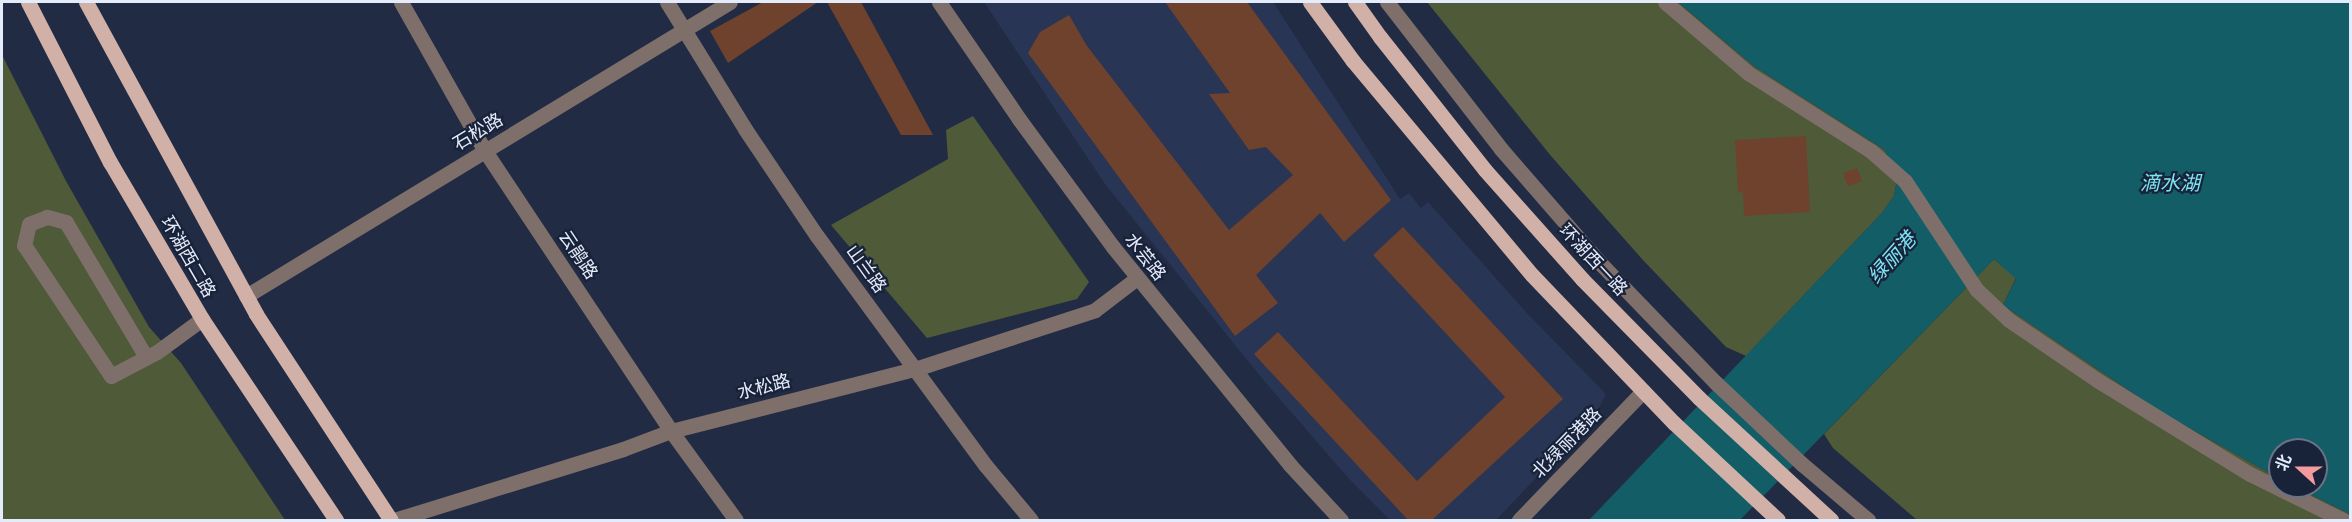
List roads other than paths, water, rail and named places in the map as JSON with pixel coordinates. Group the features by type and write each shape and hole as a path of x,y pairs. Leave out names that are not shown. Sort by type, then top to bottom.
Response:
{"main road":[{"name":"环湖西二路","path":"28,2 110,162 202,319 336,520"},
{"name":"环湖西二路","path":"86,2 246,296 392,520"},
{"path":"1310,2 1353,61 1532,275 1674,423 1779,520"},
{"name":"环湖西一路","path":"1355,2 1485,170 1582,279 1699,398 1786,481 1831,520"}],"street":[{"name":"云鹃路","path":"401,2 485,151 671,431 736,520"},
{"name":"山兰路","path":"667,2 746,129 818,236 986,466 1031,520"},
{"name":"石松路","path":"246,296 730,2"},
{"name":"水芸路","path":"939,2 1019,119 1137,278 1283,456 1341,520"},
{"path":"1387,2 1501,149 1600,263 1716,383 1802,464 1868,520"},
{"path":"1665,2 1748,73 1871,152 1905,181 1977,290 2009,320 2097,380 2250,474 2343,520"},
{"path":"146,357 66,222 47,217 29,224 24,245 111,376 146,357 202,319"},
{"name":"水松路","path":"392,520 623,450 671,431 915,369 1095,310 1137,278"},
{"name":"北绿丽港路","path":"1519,520 1643,391"}],"water":[{"name":"滴水湖","path":"1678,2 2350,2 2350,514 2318,498 2328,498 2328,438 2268,438 2268,472 2161,412 2003,305 2016,279 1994,259 1740,520 1589,520 1882,213 1894,196 1897,180 1885,150 1754,66"}],"water label":[{"name":"绿丽港","path":"1892,258"}]}
